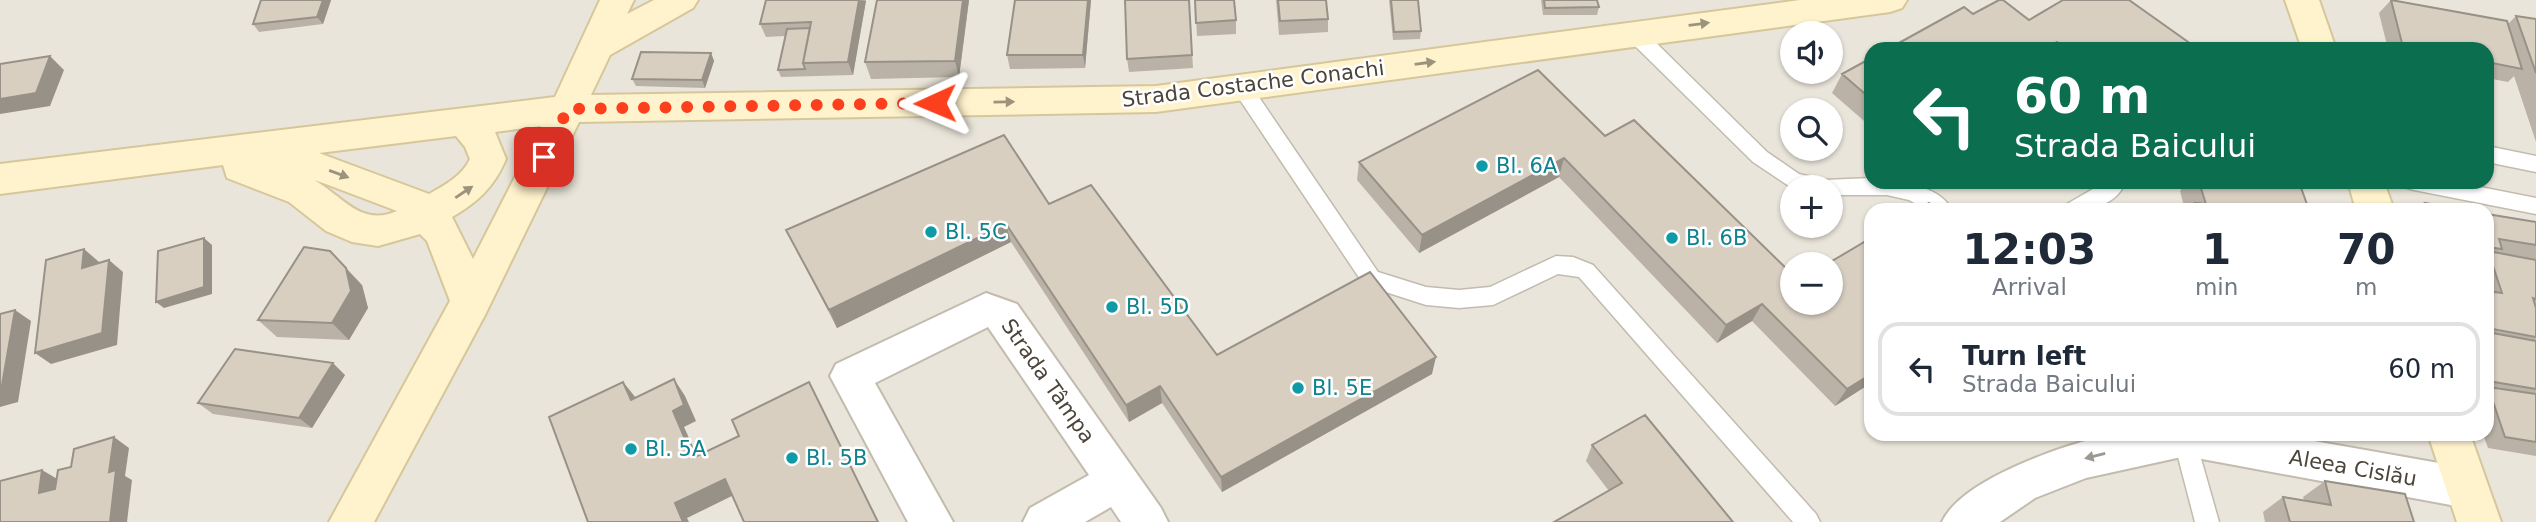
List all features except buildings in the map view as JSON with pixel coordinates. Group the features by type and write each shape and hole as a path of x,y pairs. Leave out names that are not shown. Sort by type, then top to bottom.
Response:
{"main road":[{"path":"351,522 471,303 568,109 617,0"},
{"path":"596,47 681,0"},
{"name":"Strada Costache Conachi","path":"0,179 193,153 568,109 1156,99 1890,0"},
{"path":"2302,0 2317,42"},
{"path":"193,153 266,177 310,196 342,222 383,232 405,226 426,215 470,189 482,176 488,159 481,140 464,122"},
{"path":"250,148 331,171 412,201 443,233 471,303"},
{"path":"2451,441 2473,505"}],"street":[{"name":"Strada Tâmpa","path":"931,522 850,376 986,310 1003,316 1146,522"},
{"name":"Aleea Cislău","path":"1964,522 2020,484 2084,458 2162,441"},
{"name":"Aleea Cislău","path":"2206,441 2473,505"},
{"path":"1045,522 1118,481"}],"lane":[{"path":"1634,33 1760,157 1786,175"},
{"path":"1243,89 1371,279 1426,296 1459,299 1493,296 1556,265 1573,266 1586,271 1808,522"},
{"path":"2494,155 2536,164"},
{"path":"1843,186 1864,185"},
{"path":"1893,189 1928,203"},
{"path":"2086,203 2110,189"},
{"path":"2450,189 2536,206"},
{"path":"2186,441 2207,522"}],"shaded area":[{"path":"0,0 2536,0 2536,522 0,522"}],"place":[{"name":"Bl. 6A","path":"1482,166"},
{"name":"Bl. 5C","path":"931,232"},
{"name":"Bl. 6B","path":"1672,238"},
{"name":"Bl. 5D","path":"1112,307"},
{"name":"Bl. 5E","path":"1298,388"},
{"name":"Bl. 5A","path":"631,449"},
{"name":"Bl. 5B","path":"792,458"}],"route":[{"path":"544,157 568,109 935,103"}]}
